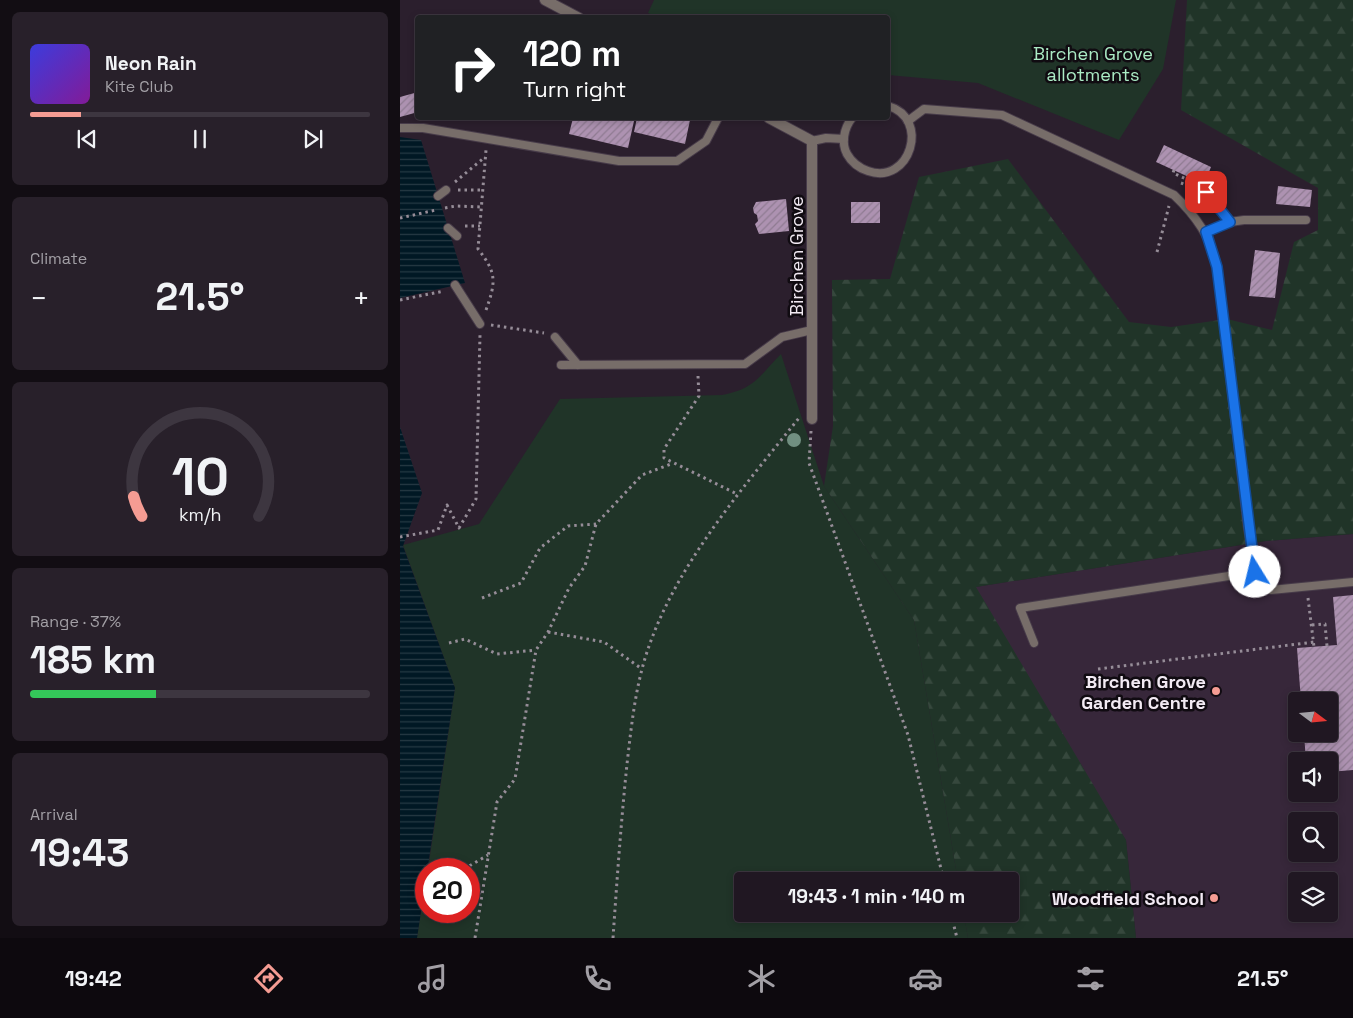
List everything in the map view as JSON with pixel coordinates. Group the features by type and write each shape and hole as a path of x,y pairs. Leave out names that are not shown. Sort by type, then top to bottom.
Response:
{"street":[{"path":"545,0 573,15"},
{"path":"773,120 812,141"},
{"name":"Birchen Grove","path":"812,141 812,420"}],"lane":[{"path":"851,120 844,139 847,153 853,163 862,170 873,173 884,173 894,170 903,163 910,153 913,142 912,131 908,121 901,113 890,107"},
{"path":"908,121 924,109 1002,115 1174,195 1190,210 1206,232 1217,267 1257,582 1271,590 1353,582"},
{"path":"400,128 423,128 619,161 676,161 706,141 717,120"},
{"path":"812,141 826,138 844,139"},
{"path":"1203,188 1230,222"},
{"path":"438,196 446,190"},
{"path":"1206,232 1230,222 1306,220"},
{"path":"448,228 457,236"},
{"path":"456,287 480,324"},
{"path":"561,365 745,364 782,337 812,330"},
{"path":"555,337 578,365"},
{"path":"1034,642 1020,608 1255,572"}],"path":[{"path":"400,537 438,530 447,505 459,528 476,499 480,324 495,285 487,260 478,249 487,138"},
{"path":"446,190 485,156"},
{"path":"1174,170 1173,173 1203,188"},
{"path":"1178,186 1180,182 1198,190 1203,188"},
{"path":"446,190 483,190"},
{"path":"1157,252 1169,206"},
{"path":"400,300 456,287"},
{"path":"480,324 536,330 555,337"},
{"path":"698,365 699,396 664,448 664,458 671,464 737,494"},
{"path":"613,938 625,783 635,691 652,637 678,583 737,494 802,414"},
{"path":"812,420 809,463 908,736 942,872"},
{"path":"475,938 497,802 515,779 536,650 548,632 569,588 586,566 596,524 642,476 671,464"},
{"path":"482,598 521,583 540,548 568,526 596,524"},
{"path":"1098,669 1314,644 1307,587"},
{"path":"1312,626 1325,624 1326,646"},
{"path":"548,632 604,642 642,669"},
{"path":"449,643 465,639 497,654 536,650"},
{"path":"480,860 488,855"},
{"path":"954,922 957,938"}],"shaded area":[{"path":"1353,534 1353,938 1136,938 1126,840 938,593 1266,541"}],"green space":[{"name":"Birchen Grove allotments","path":"654,0 1176,0 1163,69 1119,140 978,83 890,75 890,15 653,15 648,13"},
{"path":"1187,0 1353,0 1353,534 1266,541 976,587 1126,840 1136,938 968,938 965,922 1019,922 1019,872 956,872 914,620 824,486 833,426 832,280 890,279 919,177 1008,159 1129,322 1171,327 1227,319 1272,330 1294,242 1318,230 1318,188 1181,110"},
{"path":"781,354 824,486 914,620 956,872 734,872 734,922 965,922 968,938 417,938 419,923 480,923 480,858 430,858 455,688 403,545 479,524 560,399 722,395 742,389 761,375"}],"water":[{"path":"400,137 421,140 465,283 400,298"},
{"path":"400,427 422,493 403,546 455,688 429,858 415,858 415,923 419,923 417,938 400,938"}],"building":[{"path":"415,93 415,113 400,117 400,97"},
{"path":"572,120 634,121 628,148 569,134"},
{"path":"637,120 690,120 685,144 634,132"},
{"path":"1164,145 1211,167 1204,184 1156,162"},
{"path":"1278,186 1312,190 1310,207 1276,204"},
{"path":"786,199 789,231 759,234 755,224 758,221 757,215 754,213 753,208 756,202"},
{"path":"851,202 880,202 880,223 851,223"},
{"path":"1255,250 1280,253 1275,298 1249,296"},
{"path":"1353,595 1353,770 1338,771 1338,752 1305,752 1305,742 1338,742 1338,692 1300,692 1297,648 1337,645 1333,597"}],"place":[{"name":"Birchen Grove Garden Centre","path":"1216,691"},
{"name":"Woodfield School","path":"1214,898"}],"route":[{"path":"1206,192 1230,222 1206,232 1215,255 1217,267 1248,529 1255,572"}]}
